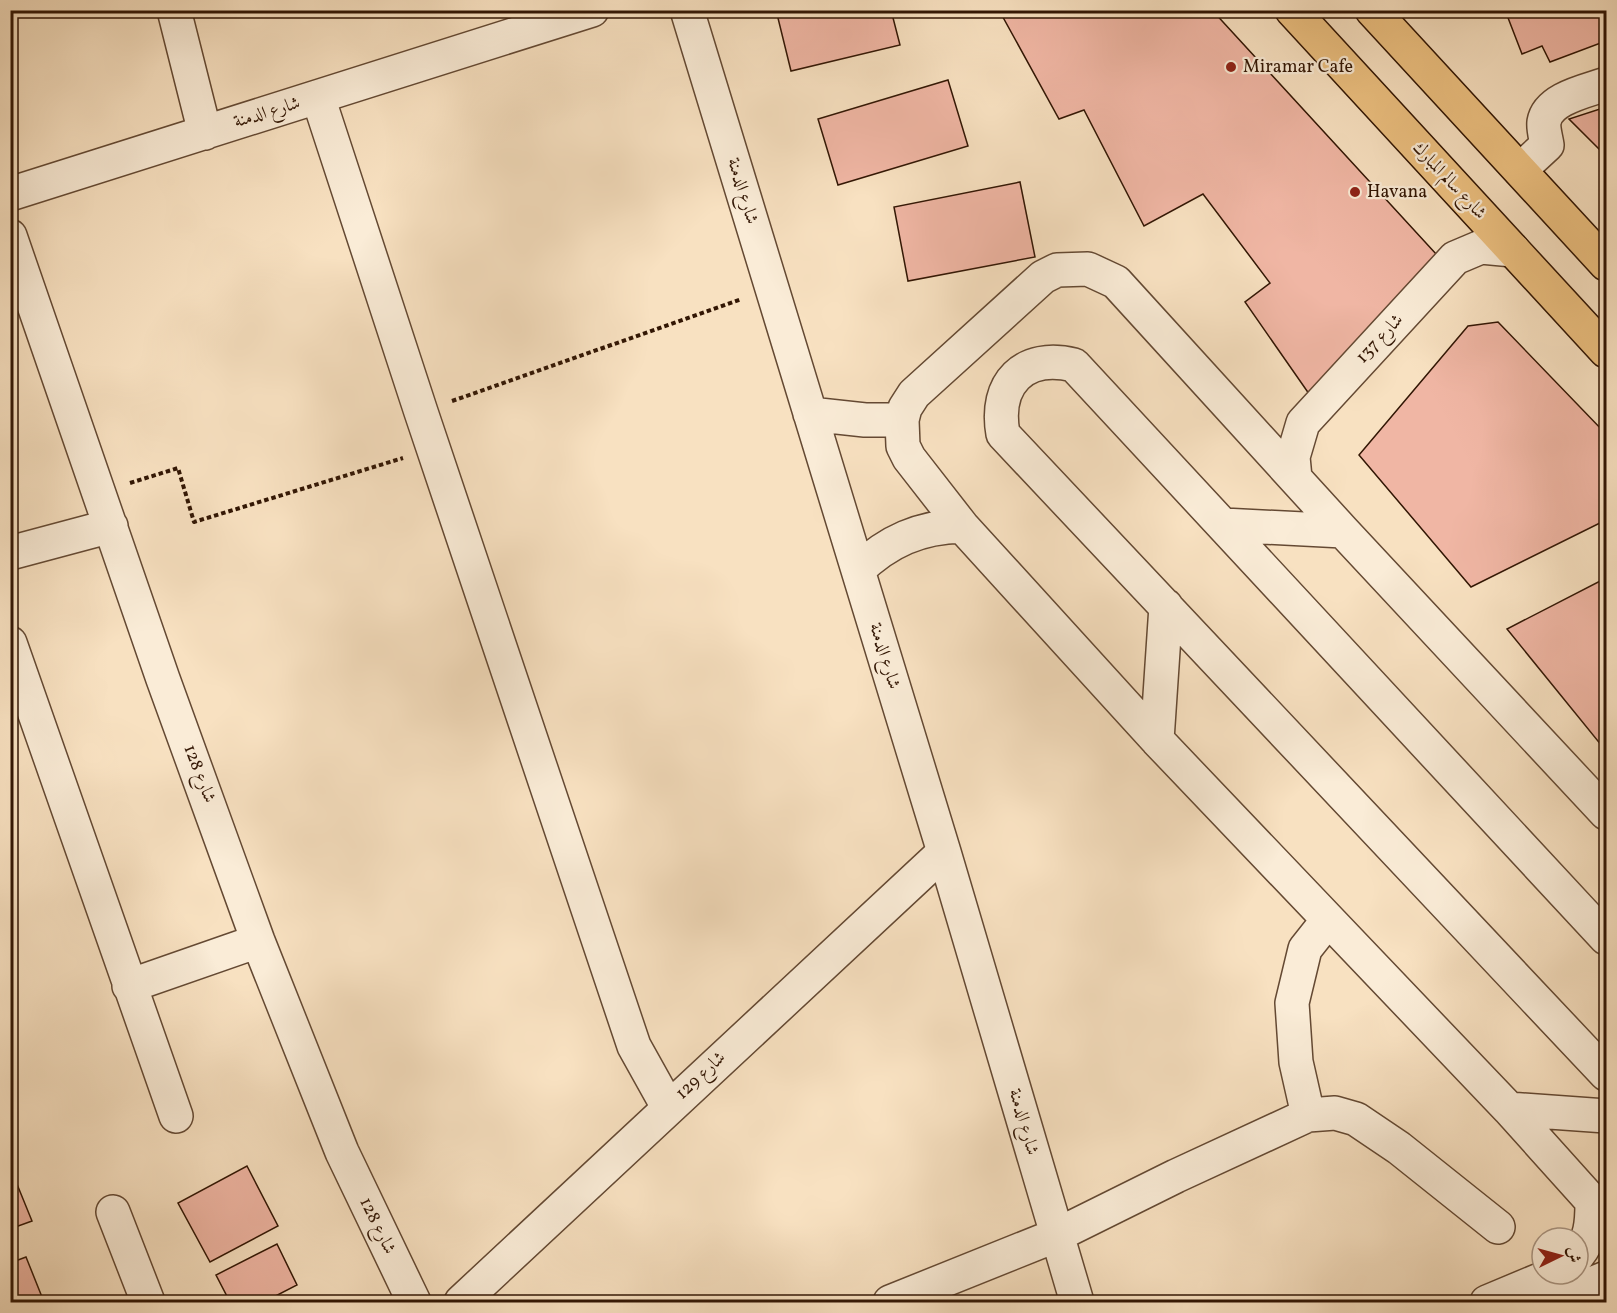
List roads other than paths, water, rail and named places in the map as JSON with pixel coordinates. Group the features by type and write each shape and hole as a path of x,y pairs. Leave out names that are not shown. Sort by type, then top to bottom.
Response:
{"main road":[{"name":"شارع سالم المبارك","path":"1292,10 1606,351"},
{"path":"1372,10 1606,264"}],"street":[{"path":"174,10 205,132"},
{"name":"شارع الدمنة","path":"10,194 592,10"},
{"name":"شارع الدمنة","path":"687,10 944,852 1077,1302"},
{"path":"1520,170 1547,145 1544,125 1546,114 1556,104 1606,84"},
{"path":"318,97 420,412 634,1046 668,1107"},
{"name":"شارع 128","path":"10,236 163,679 258,941 342,1152 414,1302"},
{"name":"شارع 137","path":"1295,478 1293,457 1303,423 1455,258 1481,247 1513,250"},
{"path":"1590,1232 1599,1210 1509,1109 1157,740 962,526 909,458 903,446 902,420 905,408 914,394 1043,277 1057,270 1088,269 1116,282 1342,531 1606,813"},
{"path":"1606,938 1074,365 1054,361 1033,364 1016,375 1004,392 999,413 1004,434 1606,1074"},
{"path":"810,414 865,420 902,420"},
{"path":"1223,525 1342,531"},
{"path":"10,553 111,526"},
{"path":"858,570 872,556 905,536 942,527 962,526"},
{"path":"1157,740 1166,606"},
{"path":"10,643 176,1116"},
{"name":"شارع 129","path":"461,1302 944,852"},
{"path":"1308,1115 1296,1062 1292,1003 1305,949 1328,920"},
{"path":"129,986 258,941"},
{"path":"1509,1109 1606,1116"},
{"path":"890,1302 1057,1235 1176,1176 1308,1115 1335,1113 1356,1119 1399,1148 1498,1227"},
{"path":"113,1212 148,1302"},
{"path":"1547,1302 1606,1278"},
{"path":"1487,1302 1530,1284"}],"place":[{"name":"Miramar Cafe","path":"1231,67"},
{"name":"Havana","path":"1355,192"}]}
